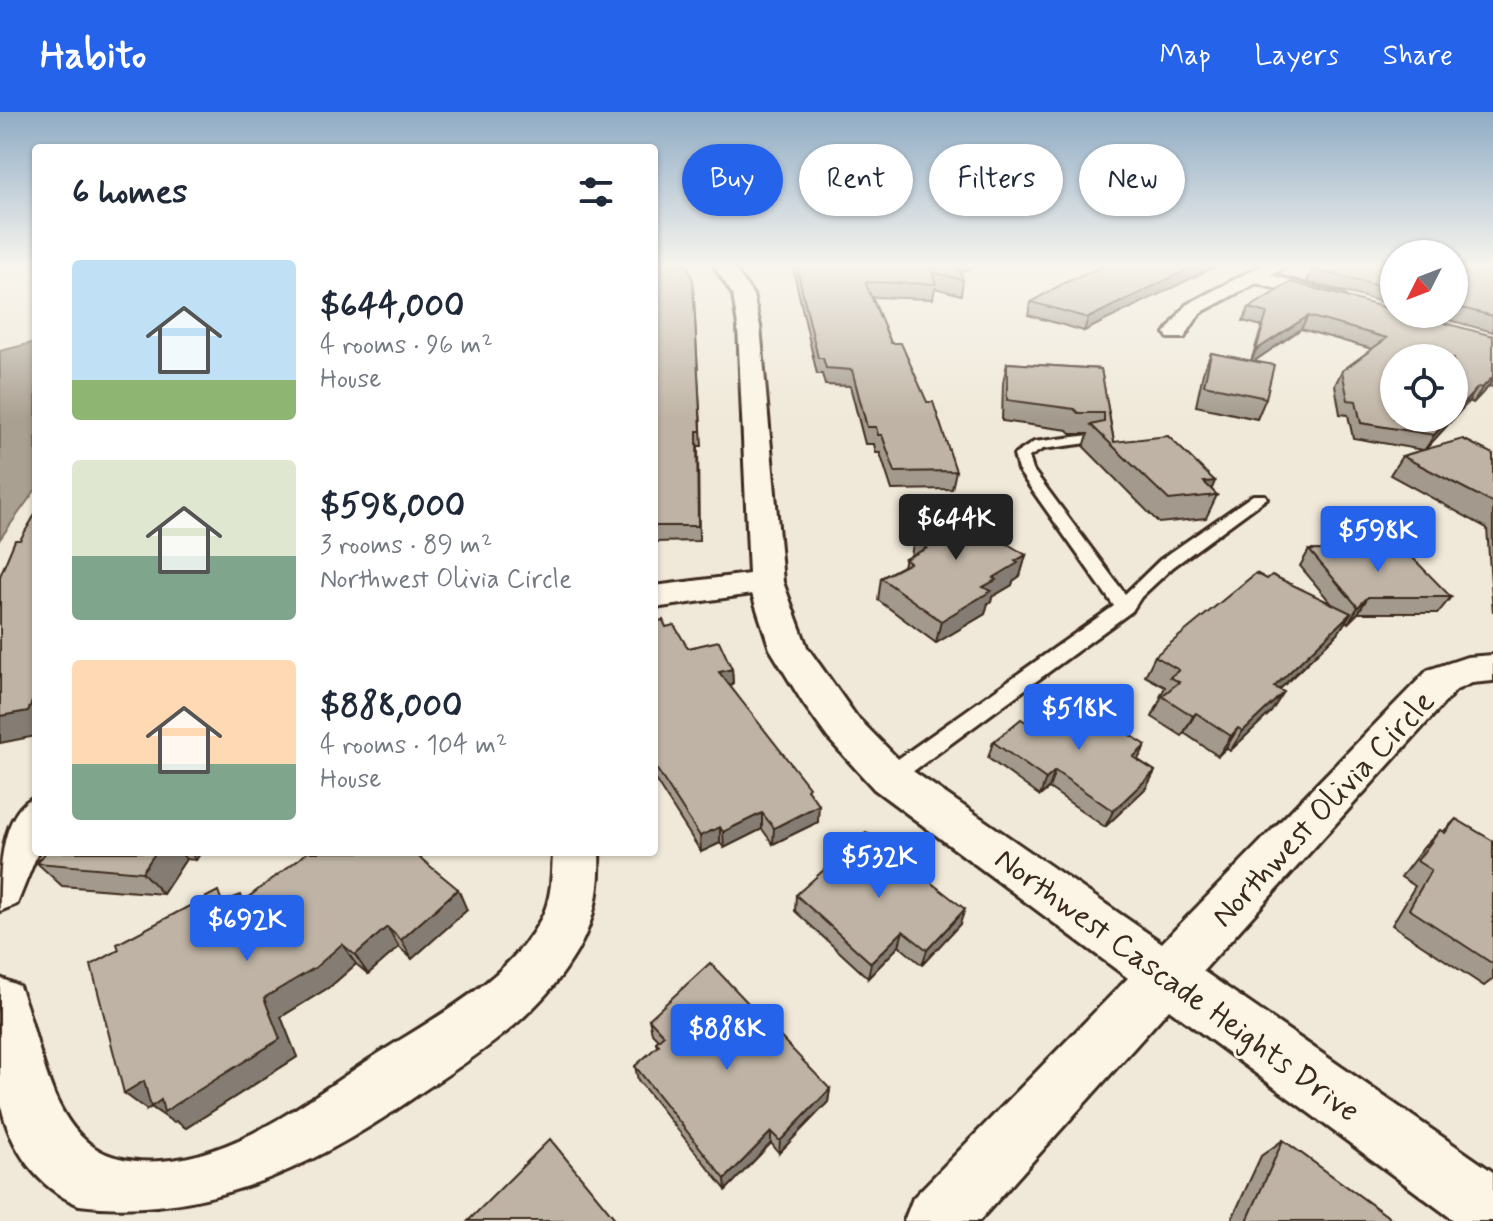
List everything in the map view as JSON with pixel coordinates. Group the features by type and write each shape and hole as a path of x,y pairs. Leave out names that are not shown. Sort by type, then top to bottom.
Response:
{"street":[{"name":"Northwest Cascade Heights Drive","path":"747,316 766,582 789,649 842,727 889,777 1493,1210"},
{"path":"1176,333 1188,316"},
{"path":"658,576 766,582"},
{"path":"658,596 766,582"},
{"name":"Northwest Olivia Circle","path":"936,1221 1442,680 1467,670 1493,668"},
{"path":"0,889 20,840 32,820"},
{"path":"0,1006 28,1097 45,1139 70,1167 101,1186 161,1193 211,1183 286,1150 480,1019 520,987 555,943 569,912 576,881 576,856"}],"lane":[{"path":"1090,439 1039,445 1021,455 1026,470 1125,607"},
{"path":"889,777 1125,607 1131,596 1169,563 1259,498"}],"shaded area":[{"path":"32,343 32,495 0,539 0,351"}],"building":[{"path":"658,316 695,316 701,431 697,431 698,526 658,526"},
{"path":"808,316 879,316 891,343 901,343 927,402 933,402 956,471 895,472 882,435 878,435 876,427 867,427 852,370 826,368 823,358 818,358"},
{"path":"1266,316 1380,316 1380,328 1463,328 1493,336 1493,377 1468,398 1468,344 1380,344 1380,426 1361,423 1356,401 1348,400 1342,371 1387,338 1308,316 1256,350"},
{"path":"1211,353 1274,365 1266,398 1204,385"},
{"path":"1007,363 1101,369 1114,442 1168,436 1215,481 1204,482 1217,495 1169,500 1091,425 1104,422 1104,413 1078,413 1074,409 1007,400"},
{"path":"1463,439 1493,454 1493,503 1402,456"},
{"path":"967,506 989,508 1001,515 1006,543 1026,555 983,587 991,591 941,621 881,578 910,563 905,559 927,548 914,539 932,530 927,527"},
{"path":"32,520 32,702 28,711 0,716 0,576 15,540 20,540"},
{"path":"1309,550 1406,551 1451,597 1368,597 1358,607"},
{"path":"1256,573 1267,579 1272,575 1351,613 1274,687 1284,692 1243,731 1238,728 1231,736 1162,696 1179,682 1170,677 1179,670 1155,656"},
{"path":"663,620 666,627 674,625 688,648 719,641 732,669 719,672 809,787 807,789 819,805 774,828 762,813 723,832 720,827 700,836 658,771 658,621"},
{"path":"1049,703 1066,713 1078,703 1146,745 1133,757 1155,771 1113,811 1055,771 1046,779 993,742 1021,719 1026,722"},
{"path":"1456,819 1493,841 1493,964 1409,909 1431,870 1417,861 1440,830 1445,833"},
{"path":"866,832 965,909 927,950 903,931 871,963 796,895"},
{"path":"43,856 153,856 142,872 37,863"},
{"path":"303,856 418,856 458,889 401,940 387,927 355,955 342,944 316,967 264,998 280,1039 164,1112 161,1100 151,1107 144,1081 124,1093 91,965 119,950 117,944 218,891 222,902 241,895 243,901"},
{"path":"710,963 830,1089 780,1141 771,1132 725,1179 635,1066 659,1045 656,1042 664,1035 649,1019"},
{"path":"550,1139 617,1221 468,1221"},
{"path":"1283,1140 1394,1221 1247,1221"}]}
